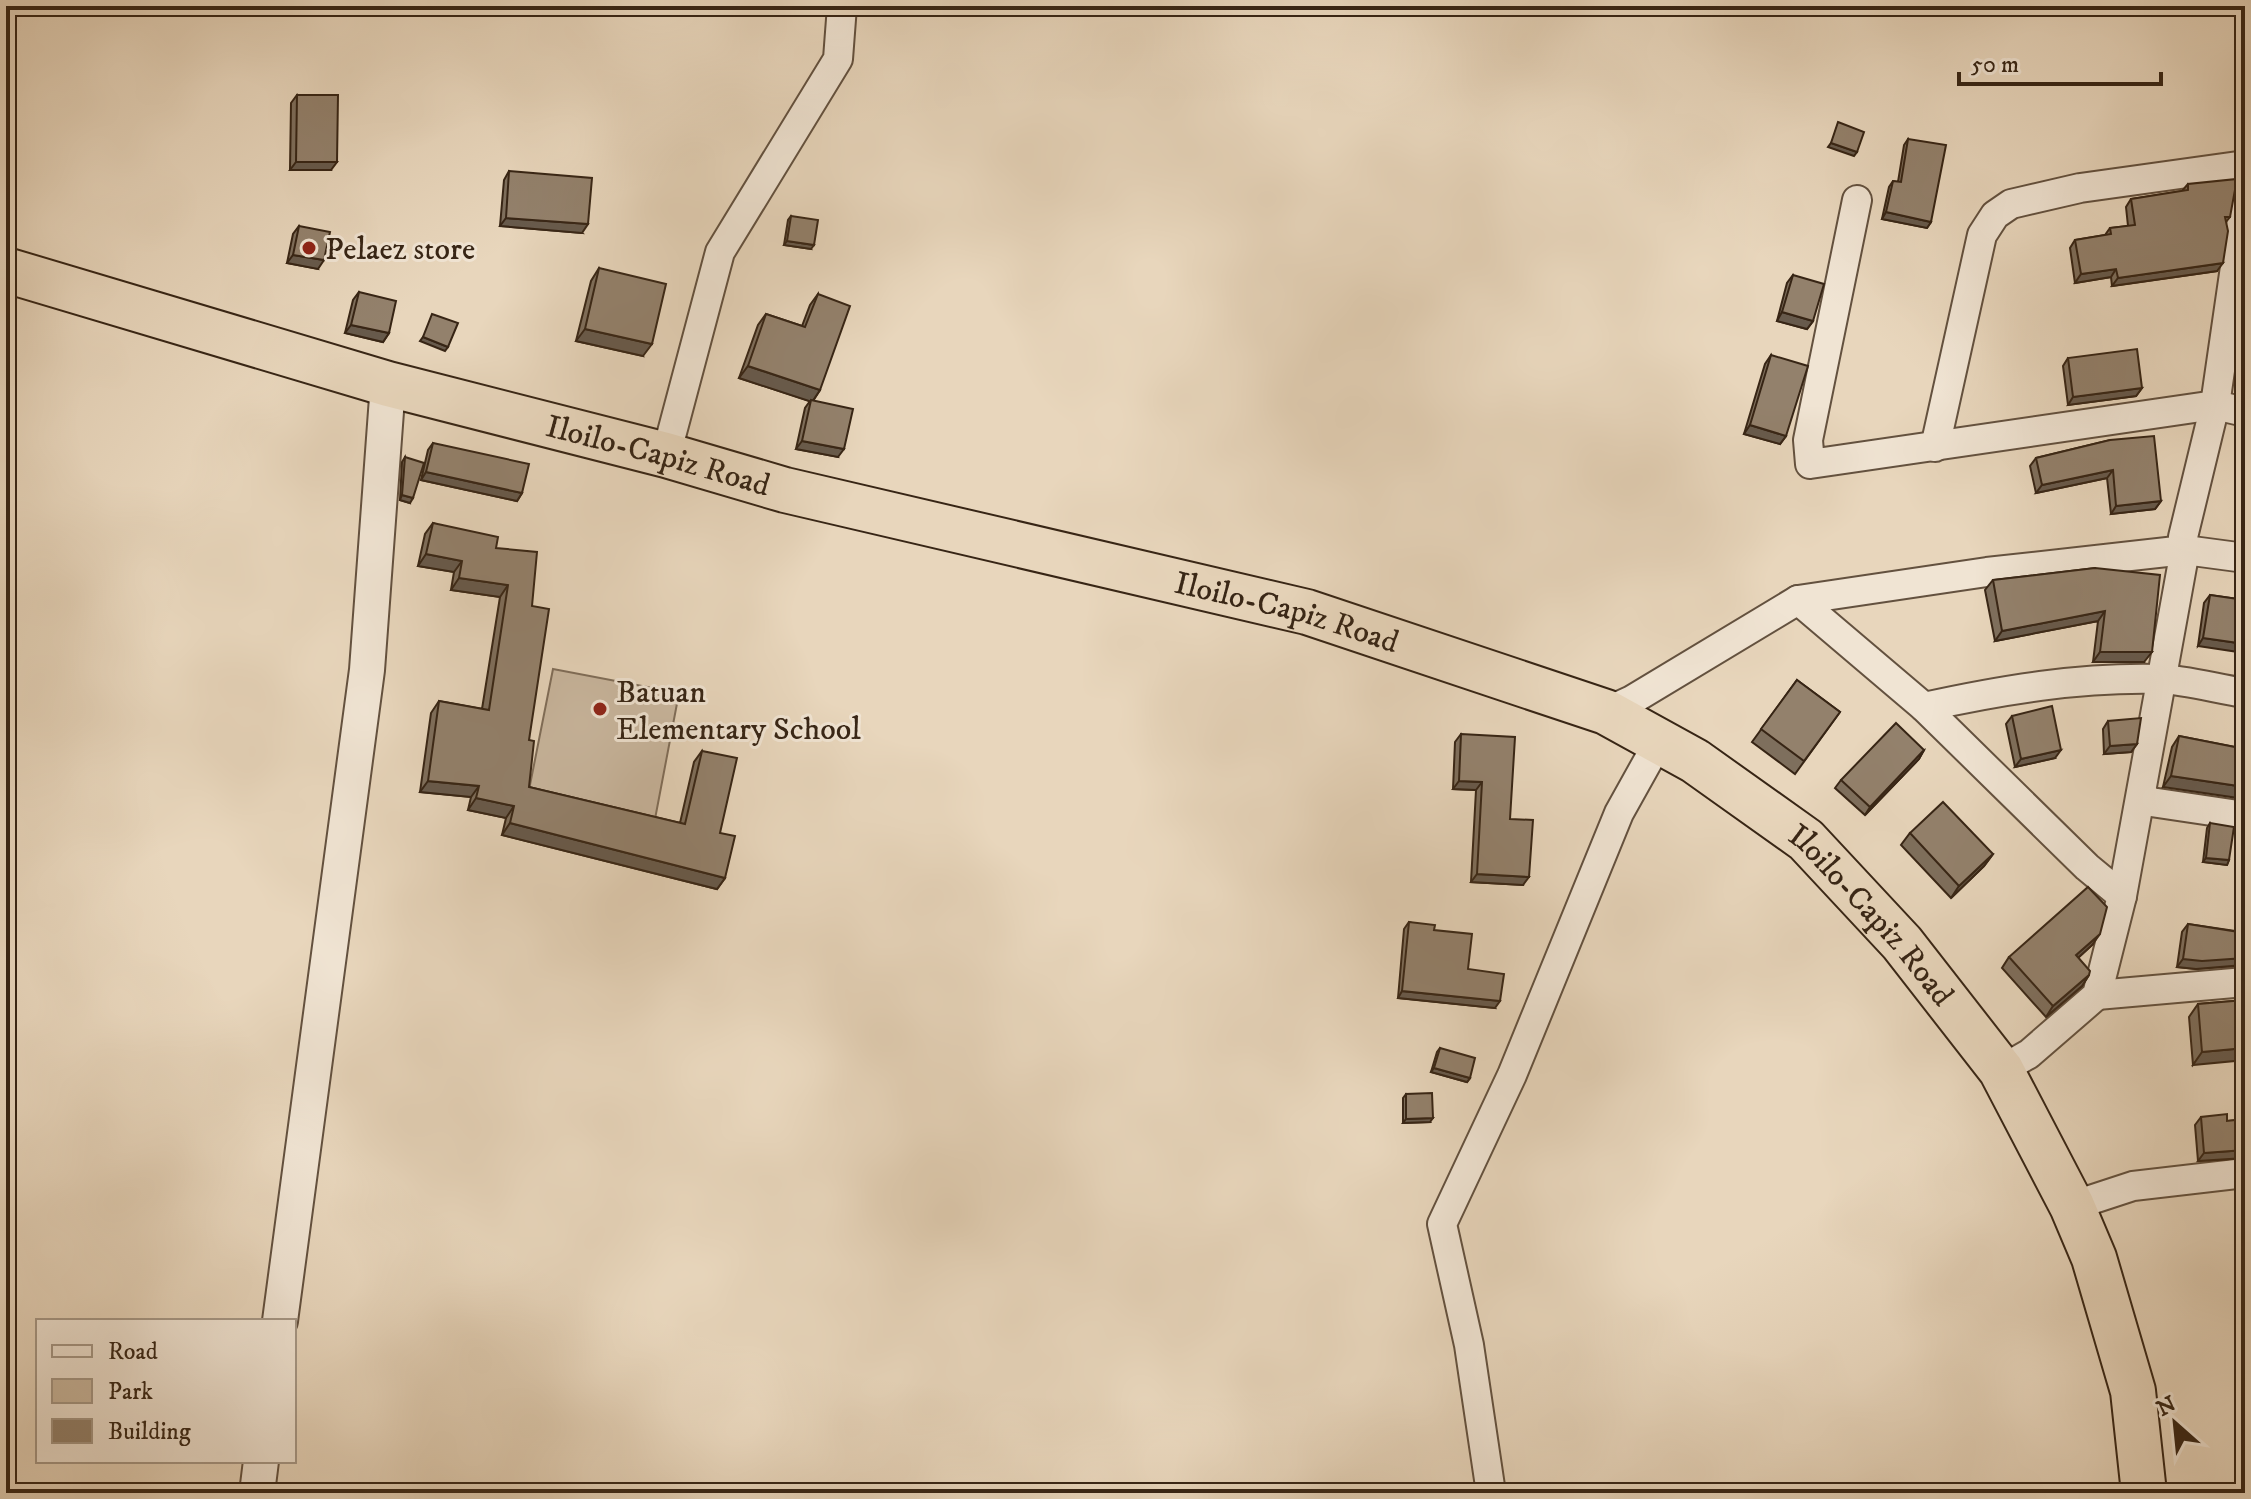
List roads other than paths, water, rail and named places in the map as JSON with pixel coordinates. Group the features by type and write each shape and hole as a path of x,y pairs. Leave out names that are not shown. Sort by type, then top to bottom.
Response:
{"highway":[{"name":"Iloilo-Capiz Road","path":"6,270 388,384 666,455 887,516 1307,612 1606,712 1695,761 1806,840 1902,943 2001,1070 2072,1206 2094,1258 2133,1391 2144,1493"}],"street":[{"path":"666,455 720,252 838,59 842,6"},
{"path":"1935,447 1982,235 1995,215 2011,204 2080,188 2245,165"},
{"path":"2001,1070 2029,1054 2097,995 2122,896 2185,550 2183,537 2215,405 2238,285 2245,198"},
{"path":"1857,200 1808,440 1810,464 2215,405 2245,412"},
{"path":"280,1319 367,670 388,384"},
{"path":"1606,712 1632,700 1798,600 1987,572 2185,550 2245,558"},
{"path":"1798,600 1924,707 2087,867 2122,896"},
{"path":"1924,707 2046,685 2162,679 2245,693"},
{"path":"1491,1493 1469,1345 1442,1224 1512,1075 1619,813 1658,743"},
{"path":"2141,795 2151,802 2245,816"},
{"path":"2097,995 2245,982"},
{"path":"2072,1206 2133,1186 2245,1173"},
{"path":"257,1493 261,1463"}],"place":[{"name":"Pelaez store","path":"309,248"},
{"name":"Batuan Elementary School","path":"600,709"}]}
